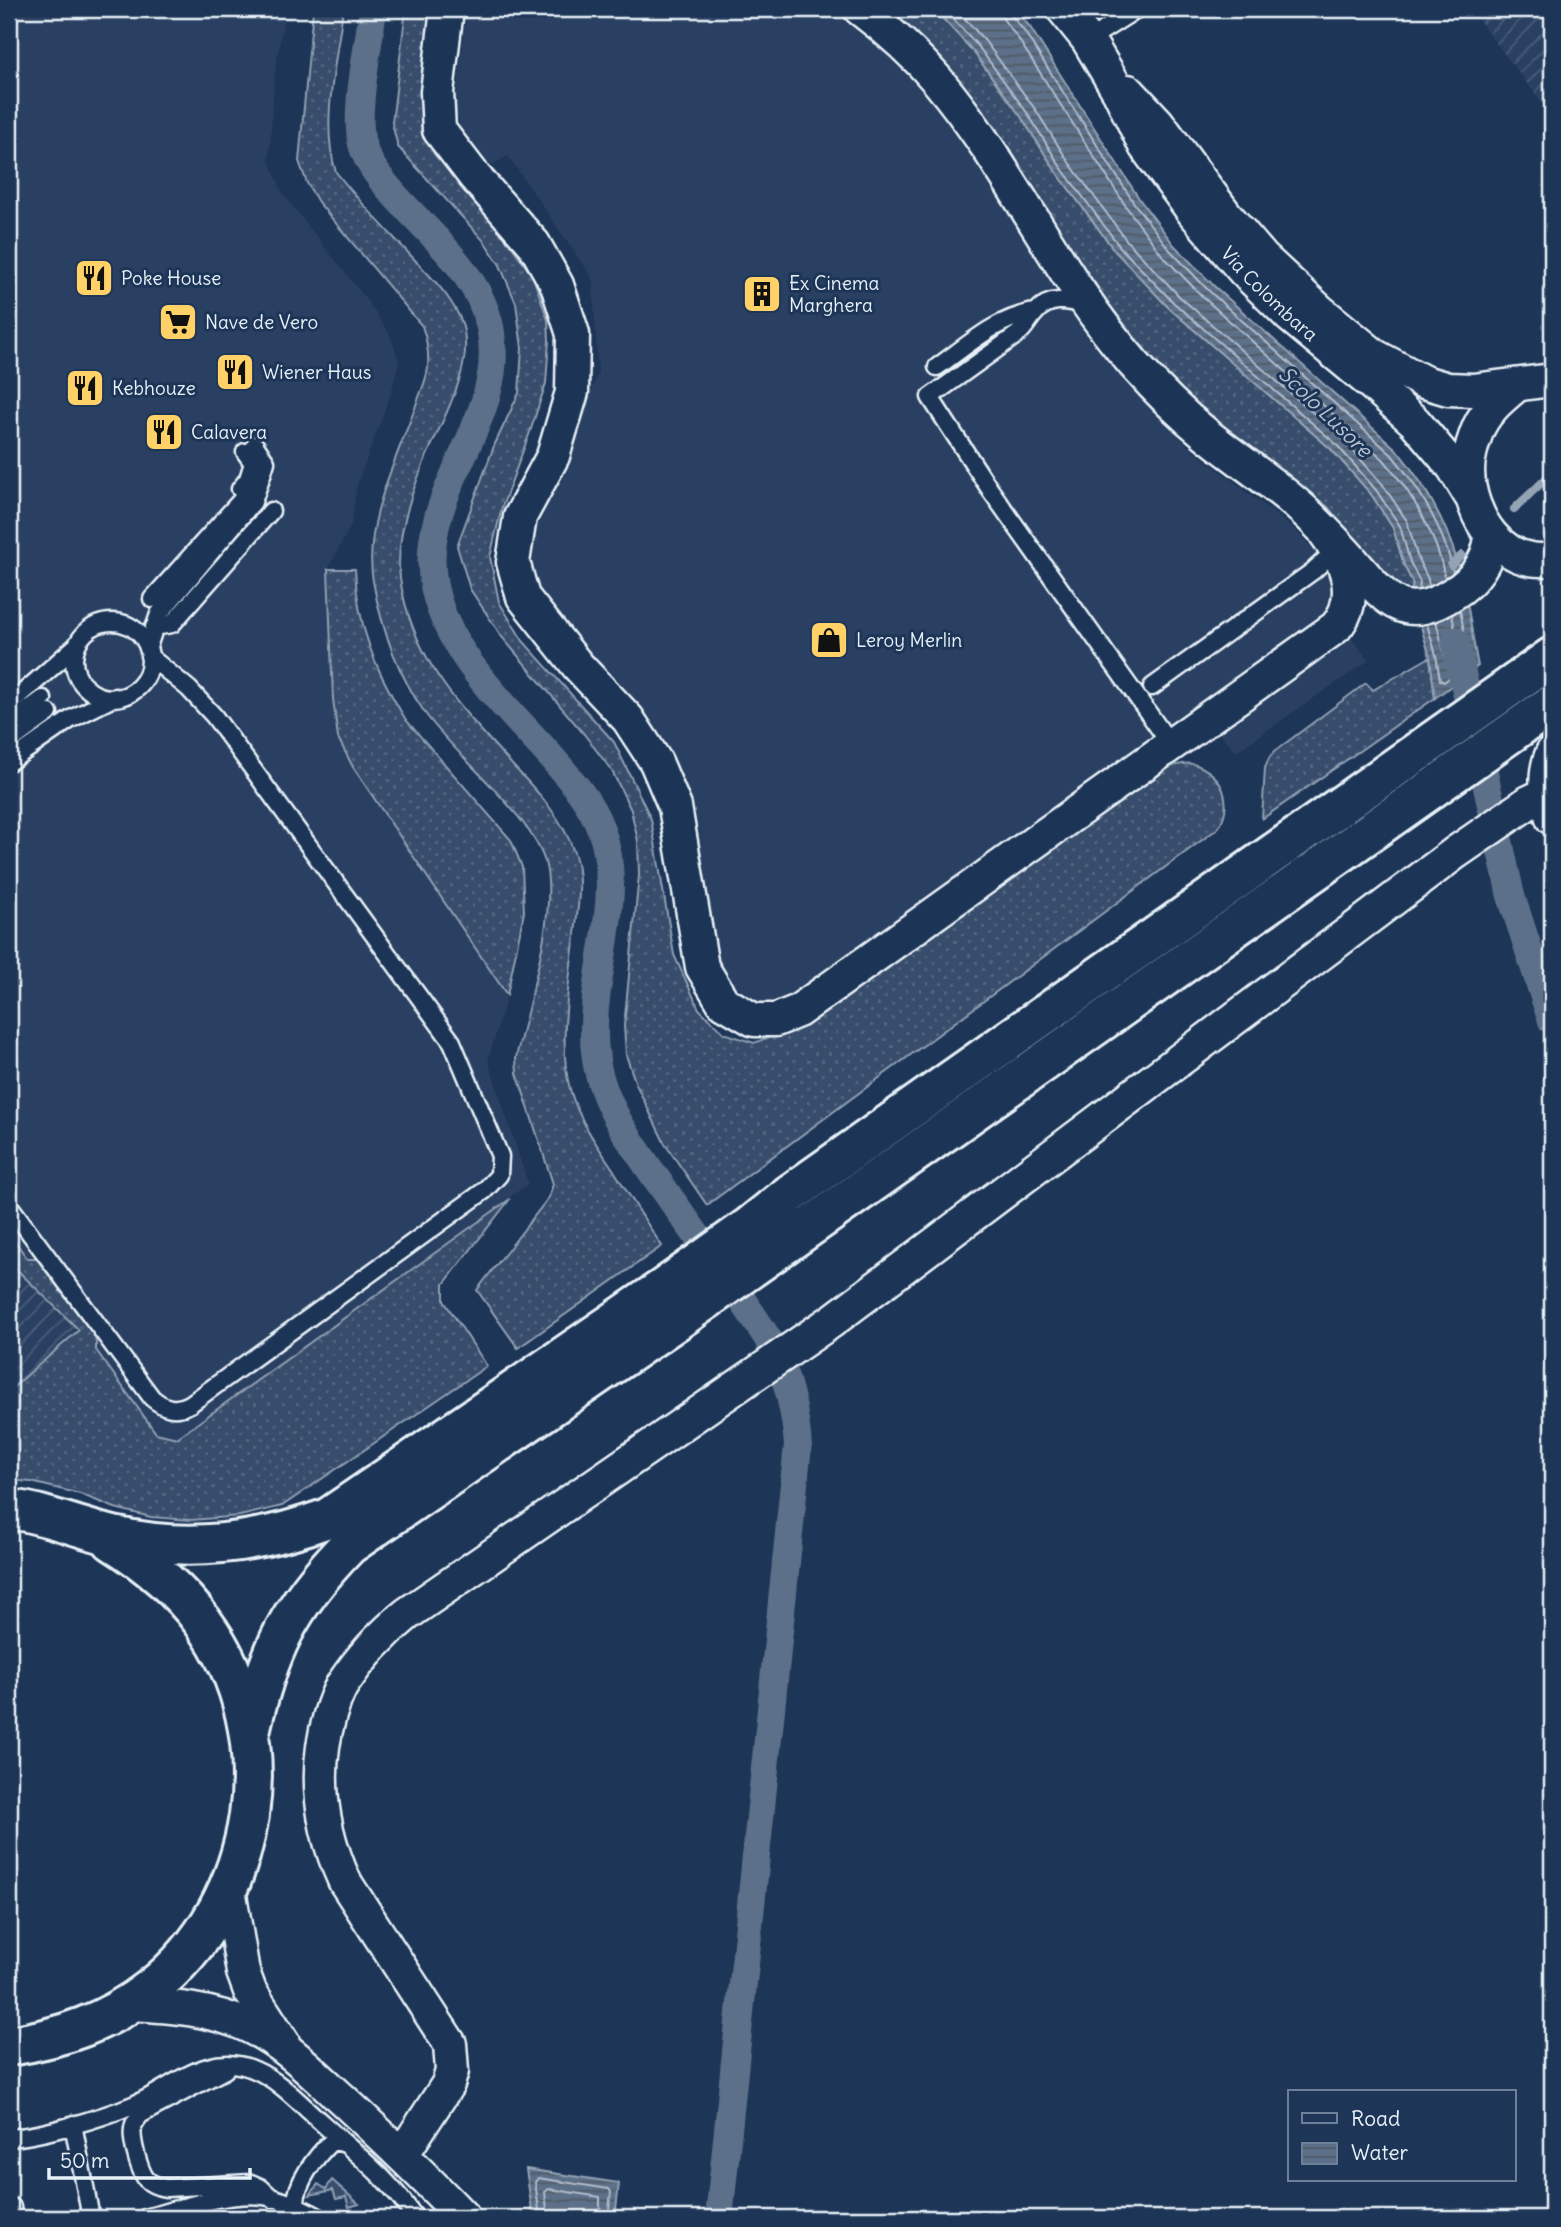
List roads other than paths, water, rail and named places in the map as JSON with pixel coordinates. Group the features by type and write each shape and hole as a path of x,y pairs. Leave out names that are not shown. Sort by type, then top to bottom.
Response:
{"main road":[{"path":"761,1239 790,1194 1552,657"},
{"path":"249,1736 258,1693 272,1651 293,1612 318,1576 349,1545 761,1239 1544,710"},
{"path":"9,1509 44,1515 110,1535 184,1546 221,1545 293,1531 328,1518 675,1301"},
{"path":"9,2046 70,2033 101,2020 151,1989 188,1954 204,1933 229,1889 242,1850 252,1799 249,1736 239,1696 225,1658 203,1623 186,1602 146,1564 112,1541 75,1525"}],"street":[{"path":"447,9 438,92 439,130 475,177 534,244 557,285 573,334 572,391 553,456 520,517 513,562 523,597 578,666 628,719 656,762 675,807 702,967 723,1002 754,1020 776,1020 799,1011 1336,628 1346,611 1349,586 1343,562 1331,540"},
{"path":"860,9 904,45 938,81 976,131 1090,307 1134,364 1179,411 1309,515 1379,593 1394,603 1407,607 1423,608 1440,602 1471,581 1490,543"},
{"name":"Via Colombara","path":"1063,9 1094,51 1119,92 1145,146 1194,213 1244,271 1291,317 1415,422 1453,467 1471,495"},
{"name":"Via Colombara","path":"1094,51 1158,122 1226,215 1264,258 1320,311 1375,356 1424,383 1448,388 1473,390 1552,380"},
{"path":"1517,385 1494,404 1477,431 1468,468 1471,495 1490,543 1515,555 1542,561 1552,559"},
{"path":"402,2155 448,2084 453,2057 443,2030 355,1899 330,1844 322,1805 321,1764 327,1725 341,1687 384,1633 407,1614 733,1391 911,1264 1455,853 1542,804 1547,766 1552,753"},
{"path":"229,1889 243,1972 250,1991 287,2049"},
{"path":"130,2004 171,2006 211,2013 249,2026 287,2049 402,2155 464,2218"}],"lane":[{"path":"1094,51 1138,9"},
{"path":"937,367 1012,317 1036,312 1059,300 1069,300 1090,307"},
{"path":"1036,312 1030,324 1018,334 930,397 977,471 1171,744"},
{"path":"9,762 83,712 115,697 131,693 145,682 149,672 148,651 159,614 253,502 261,478 266,462 250,449 253,463 248,479 149,595 261,478"},
{"path":"154,627 172,624 271,511"},
{"path":"1152,687 1313,571 1331,540"},
{"path":"9,705 76,646 93,626 119,622 132,627 140,634 148,651 214,716 452,1042 500,1156 500,1169 496,1179 484,1191 190,1404 175,1409 166,1408 152,1398 9,1205"},
{"path":"76,646 75,671 82,682 91,691 115,697"},
{"path":"145,682 183,685"},
{"path":"9,724 44,704 9,742"},
{"path":"9,774 36,744"},
{"path":"232,2063 222,2073 205,2079 141,2115 134,2123 133,2131 136,2156 147,2180 156,2186 166,2188 251,2183 273,2199"},
{"path":"9,2137 73,2124 136,2104 198,2068 232,2063 257,2070 287,2092 372,2166 393,2188 415,2218"},
{"path":"73,2124 91,2218"},
{"path":"296,2207 298,2189 324,2148 333,2140 345,2144"},
{"path":"145,2218 197,2203 263,2196 321,2218"},
{"path":"9,2207 12,2207 13,2218"}],"water":[{"path":"934,9 1015,9 1030,27 1140,200 1174,245 1214,286 1396,449 1433,503 1453,548 1464,589 1478,666 1435,698 1430,657 1411,593 1413,584 1393,528 1371,494 1331,449 1169,308 1115,251 972,50"},
{"path":"526,2169 619,2183 615,2218 533,2218"}],"waterway":[{"path":"373,9 363,77 360,114 362,144 372,167 382,181 466,274 484,308 490,327 493,360 488,392 439,514 432,546 433,580 439,606 450,631 480,677 567,775 596,817 608,855 610,884 594,1030 600,1078 606,1096 625,1132 773,1347 787,1383 795,1419 798,1445 719,2218"},
{"path":"1514,509 1552,473"},
{"path":"1451,565 1462,555"},
{"name":"Scolo Lusore","path":"1455,641 1511,896 1552,1021"}],"place":[{"name":"Poke House","path":"94,278"},
{"name":"Ex Cinema Marghera","path":"762,294"},
{"name":"Nave de Vero","path":"178,322"},
{"name":"Wiener Haus","path":"235,372"},
{"name":"Kebhouze","path":"85,388"},
{"name":"Calavera","path":"164,432"},
{"name":"Leroy Merlin","path":"829,640"}]}
